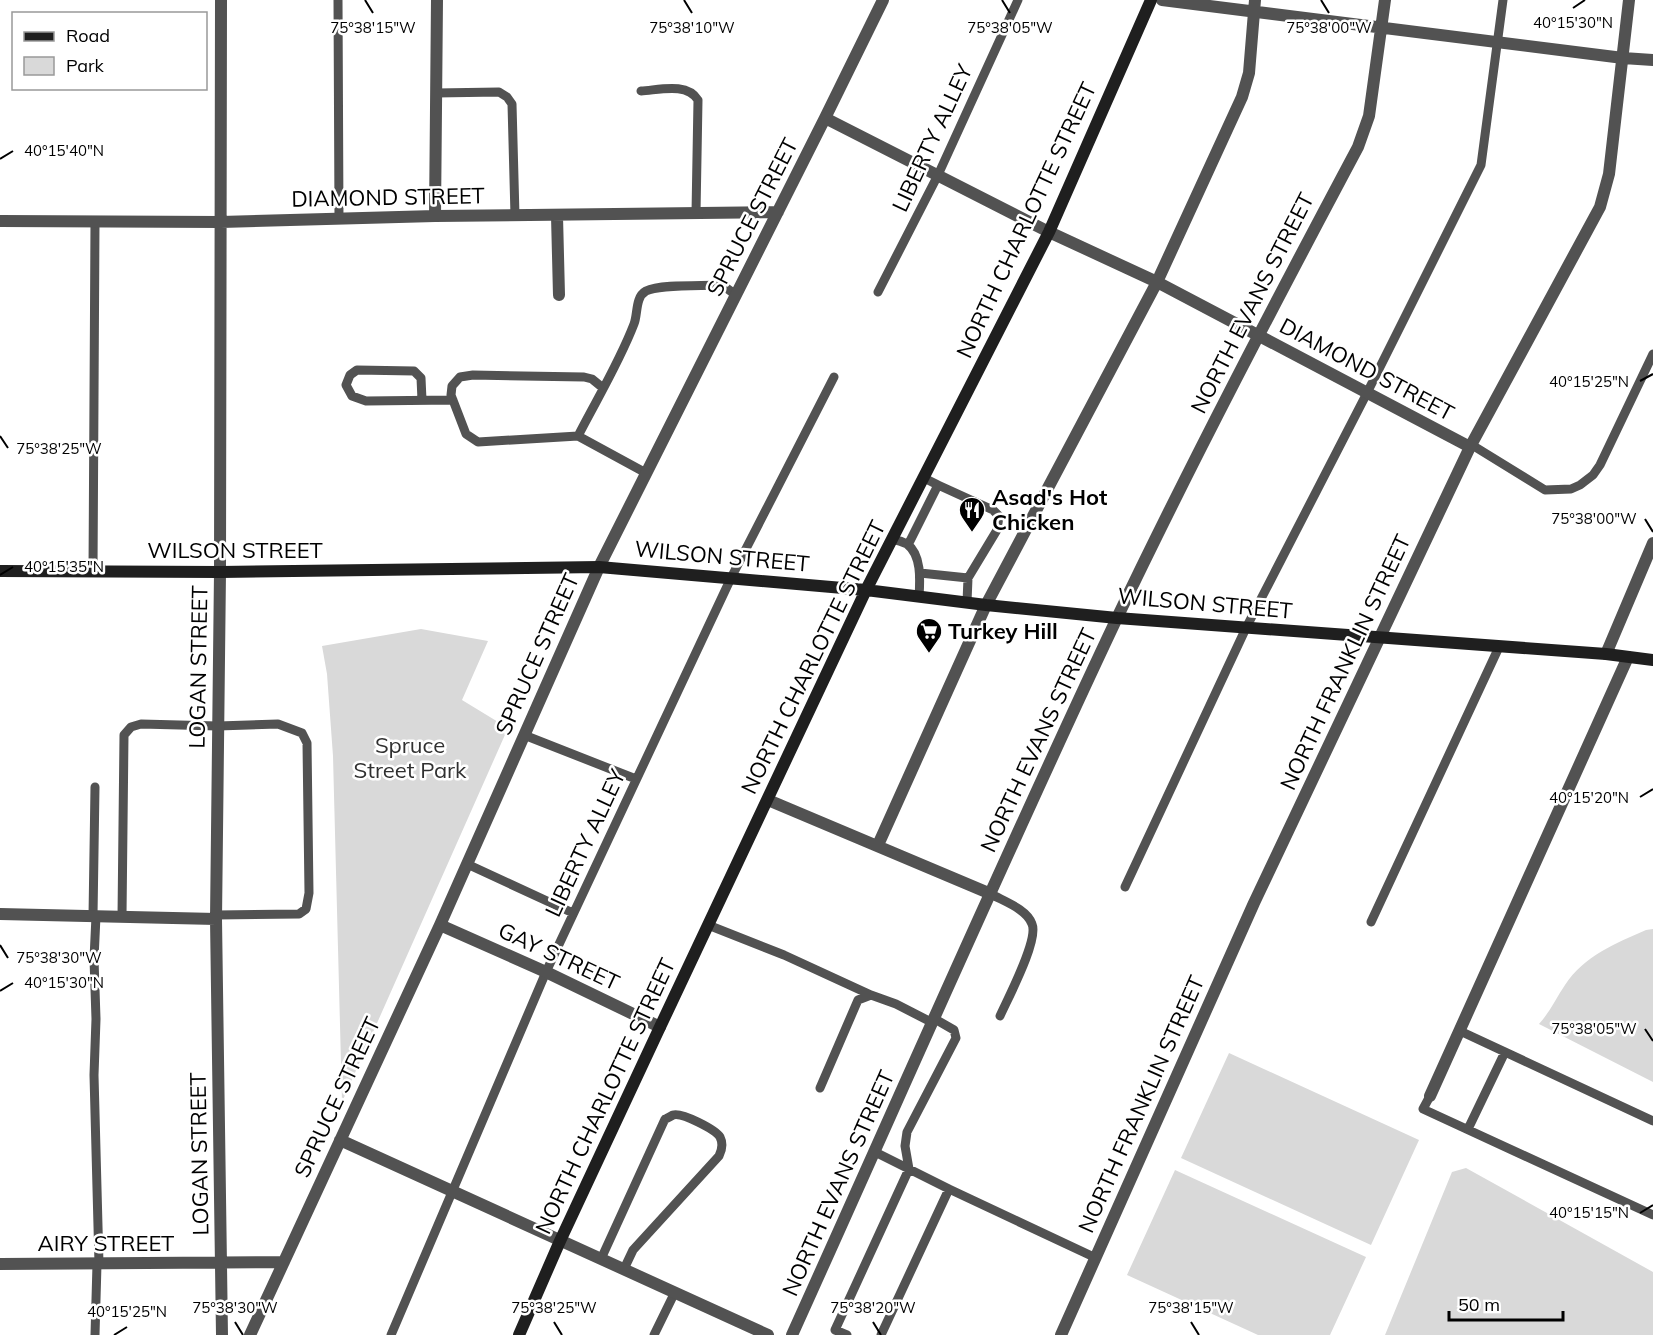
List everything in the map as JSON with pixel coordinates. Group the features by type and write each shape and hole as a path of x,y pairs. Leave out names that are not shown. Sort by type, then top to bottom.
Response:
{"street":[{"name":"LOGAN STREET","path":"221,0 220,572 216,917 222,1335"},
{"path":"435,216 438,0"},
{"name":"SPRUCE STREET","path":"250,1335 440,925 599,567 883,0"},
{"name":"NORTH CHARLOTTE STREET","path":"519,1335 660,1027 866,590 1049,232 1152,0"},
{"path":"1162,0 1254,6 1382,27 1653,60"},
{"name":"NORTH EVANS STREET","path":"792,1335 1118,618 1257,336 1358,147 1369,116 1385,0"},
{"name":"NORTH FRANKLIN STREET","path":"1061,1335 1254,903 1471,446 1600,207 1609,174 1629,0"},
{"path":"878,845 986,605 1157,282 1242,97 1249,73 1254,6"},
{"name":"DIAMOND STREET","path":"825,118 1049,232 1157,282 1471,446"},
{"name":"DIAMOND STREET","path":"0,221 221,222 435,216 778,212"},
{"path":"557,216 559,295"},
{"path":"1606,654 1653,543"},
{"name":"WILSON STREET","path":"0,571 220,572 599,567 866,590 1118,618 1606,654 1653,660"},
{"path":"1430,1096 1628,657"},
{"path":"768,800 991,894"},
{"path":"0,914 216,917"},
{"name":"GAY STREET","path":"440,925 546,972 660,1027"},
{"path":"340,1140 768,1335"},
{"name":"AIRY STREET","path":"0,1264 284,1262"}],"lane":[{"path":"338,0 339,219"},
{"name":"LIBERTY ALLEY","path":"878,291 938,175 1018,0"},
{"path":"1125,887 1246,628 1481,165 1503,0"},
{"path":"641,91 684,88 694,93 698,100 696,213"},
{"path":"436,93 499,92 512,104 515,216"},
{"path":"93,572 95,222"},
{"path":"578,436 634,322 639,297 645,291 656,288 719,285 736,295"},
{"path":"1471,446 1545,490 1571,489 1580,486 1593,475 1600,465 1653,354"},
{"path":"422,400 422,378 414,371 357,370 350,375 346,386 352,396 366,401 453,400"},
{"path":"603,388 592,379 584,377 473,375 460,377 452,386 451,394 466,434 478,442 578,436 646,473"},
{"name":"LIBERTY ALLEY","path":"391,1335 573,913 731,579 834,377"},
{"path":"924,478 993,510 999,516 997,530 968,578 967,603"},
{"path":"908,544 938,485"},
{"path":"892,539 908,544 915,556 920,573 919,597"},
{"path":"920,573 968,578"},
{"path":"1371,922 1499,647"},
{"path":"122,917 124,735 131,727 141,724 218,726 278,724 302,733 307,743 309,893 306,909 299,914 216,917"},
{"path":"524,735 636,779"},
{"path":"95,787 96,1019 94,1075 98,1264 95,1335"},
{"path":"467,864 573,913"},
{"path":"991,894 1022,911 1032,924 1033,941 1000,1017"},
{"path":"708,925 784,955 954,1030 956,1038 907,1132 905,1146 909,1169 835,1330 847,1335"},
{"path":"820,1088 858,1000 871,995"},
{"path":"1460,1031 1653,1121"},
{"path":"1468,1129 1505,1052"},
{"path":"1430,1096 1423,1108 1653,1215"},
{"path":"601,1259 665,1119 682,1114 720,1136 722,1149 719,1156 633,1250 624,1269"},
{"path":"874,1152 1096,1258"},
{"path":"881,1335 949,1189"},
{"path":"654,1335 675,1292"}],"green space":[{"name":"Spruce Street Park","path":"421,629 488,641 462,700 508,728 342,1102 333,756 327,674 322,646"},
{"path":"1653,929 1653,1082 1539,1024 1565,985 1581,966 1612,945"},
{"path":"1229,1053 1419,1140 1371,1245 1181,1158"},
{"path":"1466,1168 1653,1272 1653,1335 1385,1335 1452,1172"},
{"path":"1175,1170 1366,1257 1330,1335 1258,1335 1127,1275"}],"place":[{"name":"Asad's Hot Chicken","path":"972,533"},
{"name":"Turkey Hill","path":"929,654"}]}
